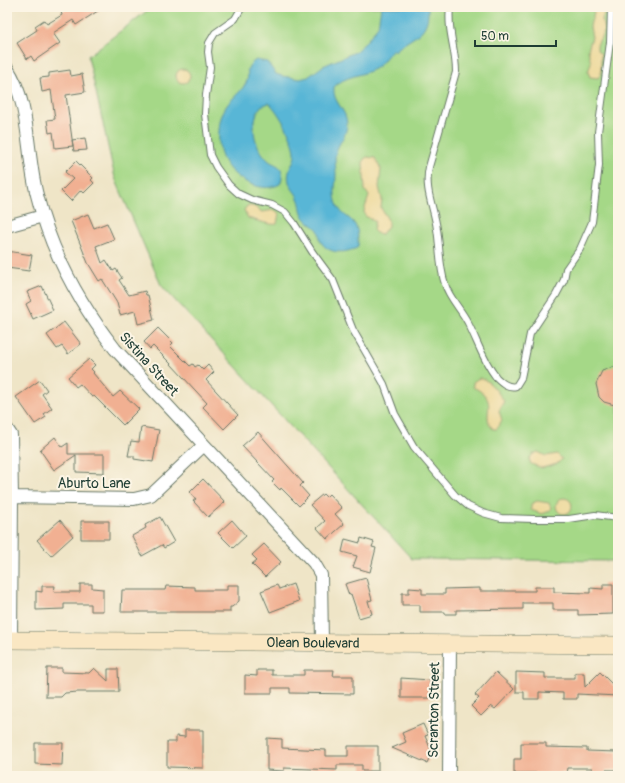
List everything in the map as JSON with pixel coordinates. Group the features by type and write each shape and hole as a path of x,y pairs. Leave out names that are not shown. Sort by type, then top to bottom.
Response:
{"street":[{"name":"Sistina Street","path":"7,68 14,79 25,120 31,168 43,216 54,248 68,279 99,329 130,368 314,563 321,575 322,642"},
{"path":"7,226 43,216"},
{"path":"7,429 11,435 12,497 9,640"},
{"name":"Aburto Lane","path":"12,497 134,499 151,495 204,446"},
{"name":"Olean Boulevard","path":"9,640 618,645"},
{"name":"Scranton Street","path":"449,776 450,644"}],"lane":[{"path":"242,7 235,19 215,33 209,43 208,52 210,67 205,114 210,155 216,167 229,185 239,194 252,200 272,205 285,212 294,223 313,253 327,270 333,280 353,330 384,384 394,414 414,447 455,495 468,506 483,513 501,518 525,519 569,519 596,515 618,518"},
{"path":"450,7 449,26 456,59 456,72 429,167 426,180 427,190 437,228 444,282 448,292 468,322 495,376 503,384 511,388 516,386 521,378 530,334 556,295 564,280 566,269 580,249 592,222 599,165 598,132 610,42 611,7"}],"green space":[{"path":"152,7 618,7 618,561 412,559 161,285 115,178 88,56"}],"sand":[{"path":"592,7 605,7 606,9 602,19 604,31 597,45 597,50 601,54 601,74 598,78 590,77 588,72 591,63 588,50 592,37 590,27 594,13"},
{"path":"183,69 188,71 190,76 188,81 183,83 178,81 176,76 178,71"},
{"path":"367,157 375,158 381,169 379,187 382,199 381,208 388,220 388,226 382,234 376,233 373,230 375,221 365,216 364,211 369,196 365,190 363,163 364,159"},
{"path":"248,205 255,207 262,212 274,210 279,213 277,224 268,224 248,218 244,210"},
{"path":"479,378 487,381 504,401 499,411 502,420 497,429 493,429 489,423 489,408 486,397 482,392 473,387 473,382"},
{"path":"538,452 546,456 557,454 562,459 557,464 542,468 531,464 529,459 533,454"},
{"path":"561,498 567,498 572,503 570,512 567,514 561,514 556,509 556,503"},
{"path":"537,501 549,503 551,508 550,511 542,514 531,510 531,504"}],"water":[{"path":"381,7 428,7 428,17 423,30 395,51 393,49 377,67 348,78 338,83 334,87 335,97 345,114 347,124 346,132 337,148 335,155 335,196 340,209 356,226 358,244 357,248 352,250 338,252 324,246 320,241 318,230 308,222 301,211 299,200 288,178 294,160 295,151 286,128 273,107 269,103 261,106 257,113 254,127 254,134 259,148 268,160 278,166 282,171 280,184 272,187 254,185 245,181 237,176 224,162 220,150 220,122 226,107 246,83 249,66 256,60 267,62 276,74 282,76 300,79 308,77 323,66 355,52 365,43 378,26"}],"building":[{"path":"69,7 104,7 76,25 73,20 53,33 60,43 34,61 31,56 27,59 17,43 37,30 35,26 44,20 47,24 62,15 61,12"},
{"path":"70,70 71,76 82,74 85,92 66,95 73,146 55,148 53,132 49,133 47,120 55,119 51,90 42,92 40,78 49,77 49,73"},
{"path":"85,138 87,150 74,151 72,140"},
{"path":"76,161 93,178 91,180 94,183 84,193 81,190 71,201 61,191 73,179 65,172"},
{"path":"88,214 94,228 107,223 114,239 96,246 102,263 106,260 113,271 116,269 122,278 119,280 129,295 145,291 146,295 148,295 154,320 138,324 135,311 120,315 117,303 102,279 99,281 88,263 71,221"},
{"path":"7,251 32,255 29,271 7,268"},
{"path":"42,286 53,310 33,319 26,304 31,301 27,292"},
{"path":"64,322 81,344 68,354 62,346 57,349 47,335"},
{"path":"158,328 173,343 170,346 190,366 193,364 195,367 198,365 203,370 208,365 214,372 206,380 238,415 224,429 203,407 207,403 153,346 150,349 144,342"},
{"path":"89,359 95,365 91,369 94,372 93,373 113,397 120,391 139,409 123,425 94,396 92,397 80,384 76,387 68,377"},
{"path":"618,365 618,406 604,402 599,397 596,384 602,371"},
{"path":"40,380 47,390 42,394 52,408 44,414 46,417 35,424 16,397"},
{"path":"141,427 159,430 153,462 134,459 134,456 128,456 131,441 139,442"},
{"path":"258,432 303,483 300,486 309,496 299,506 281,488 280,490 272,482 274,480 242,446"},
{"path":"55,437 62,447 68,443 68,454 104,454 104,473 76,472 76,455 54,470 40,450"},
{"path":"203,479 225,502 208,517 193,501 196,499 190,492"},
{"path":"323,494 326,497 329,494 342,508 335,514 344,524 327,539 317,528 325,521 310,505"},
{"path":"160,517 174,542 164,548 162,545 142,556 132,536 146,528 145,525"},
{"path":"60,520 73,536 51,556 37,540"},
{"path":"232,520 246,536 233,548 218,533"},
{"path":"81,521 109,521 109,539 81,539"},
{"path":"361,538 374,542 372,547 376,548 370,572 353,567 357,556 342,552 345,539 360,543"},
{"path":"264,544 281,562 265,577 252,564 257,560 252,555"},
{"path":"366,578 372,600 368,601 372,614 359,618 351,594 349,595 345,584"},
{"path":"80,584 92,584 92,588 103,589 103,611 91,611 91,604 64,604 64,609 36,610 36,591 42,592 42,586 55,586 54,592 80,592"},
{"path":"293,584 299,601 270,612 261,591 277,585 279,589"},
{"path":"603,584 613,584 613,614 578,615 578,610 553,610 553,603 523,603 523,609 456,610 456,614 445,614 445,612 420,612 420,605 402,605 402,593 409,593 409,588 422,589 422,594 445,594 445,589 480,588 480,591 535,591 535,587 554,587 554,592 590,593 590,588 603,589"},
{"path":"227,585 239,585 239,601 230,607 230,612 121,612 122,590 165,590 166,586 195,587 195,590 227,590"},
{"path":"47,668 62,668 62,672 89,673 94,668 108,681 108,669 118,669 119,692 78,692 65,693 61,697 46,697"},
{"path":"257,670 272,670 272,675 304,675 304,670 334,670 333,676 353,676 353,694 290,693 290,688 272,688 272,693 245,693 245,675 257,676"},
{"path":"496,672 514,689 495,709 491,706 481,716 471,706 479,698 475,695"},
{"path":"516,672 545,673 545,678 575,678 575,673 584,673 585,687 600,672 618,690 618,696 577,694 577,699 563,699 563,693 539,692 539,699 524,699 524,692 516,692"},
{"path":"401,678 430,680 430,698 401,698"},
{"path":"423,724 428,735 425,736 432,752 427,763 392,748 406,742 402,733"},
{"path":"185,730 203,730 203,768 167,767 167,742 176,742 176,736 185,737"},
{"path":"267,738 282,739 282,748 326,750 326,756 348,756 348,746 378,746 378,771 362,771 362,765 337,765 337,770 284,768 284,771 267,770"},
{"path":"35,743 63,743 62,765 35,764"},
{"path":"521,743 546,743 546,747 587,748 587,751 617,752 618,770 606,770 606,773 591,773 592,768 567,768 566,773 514,773 514,759 521,759"}]}
